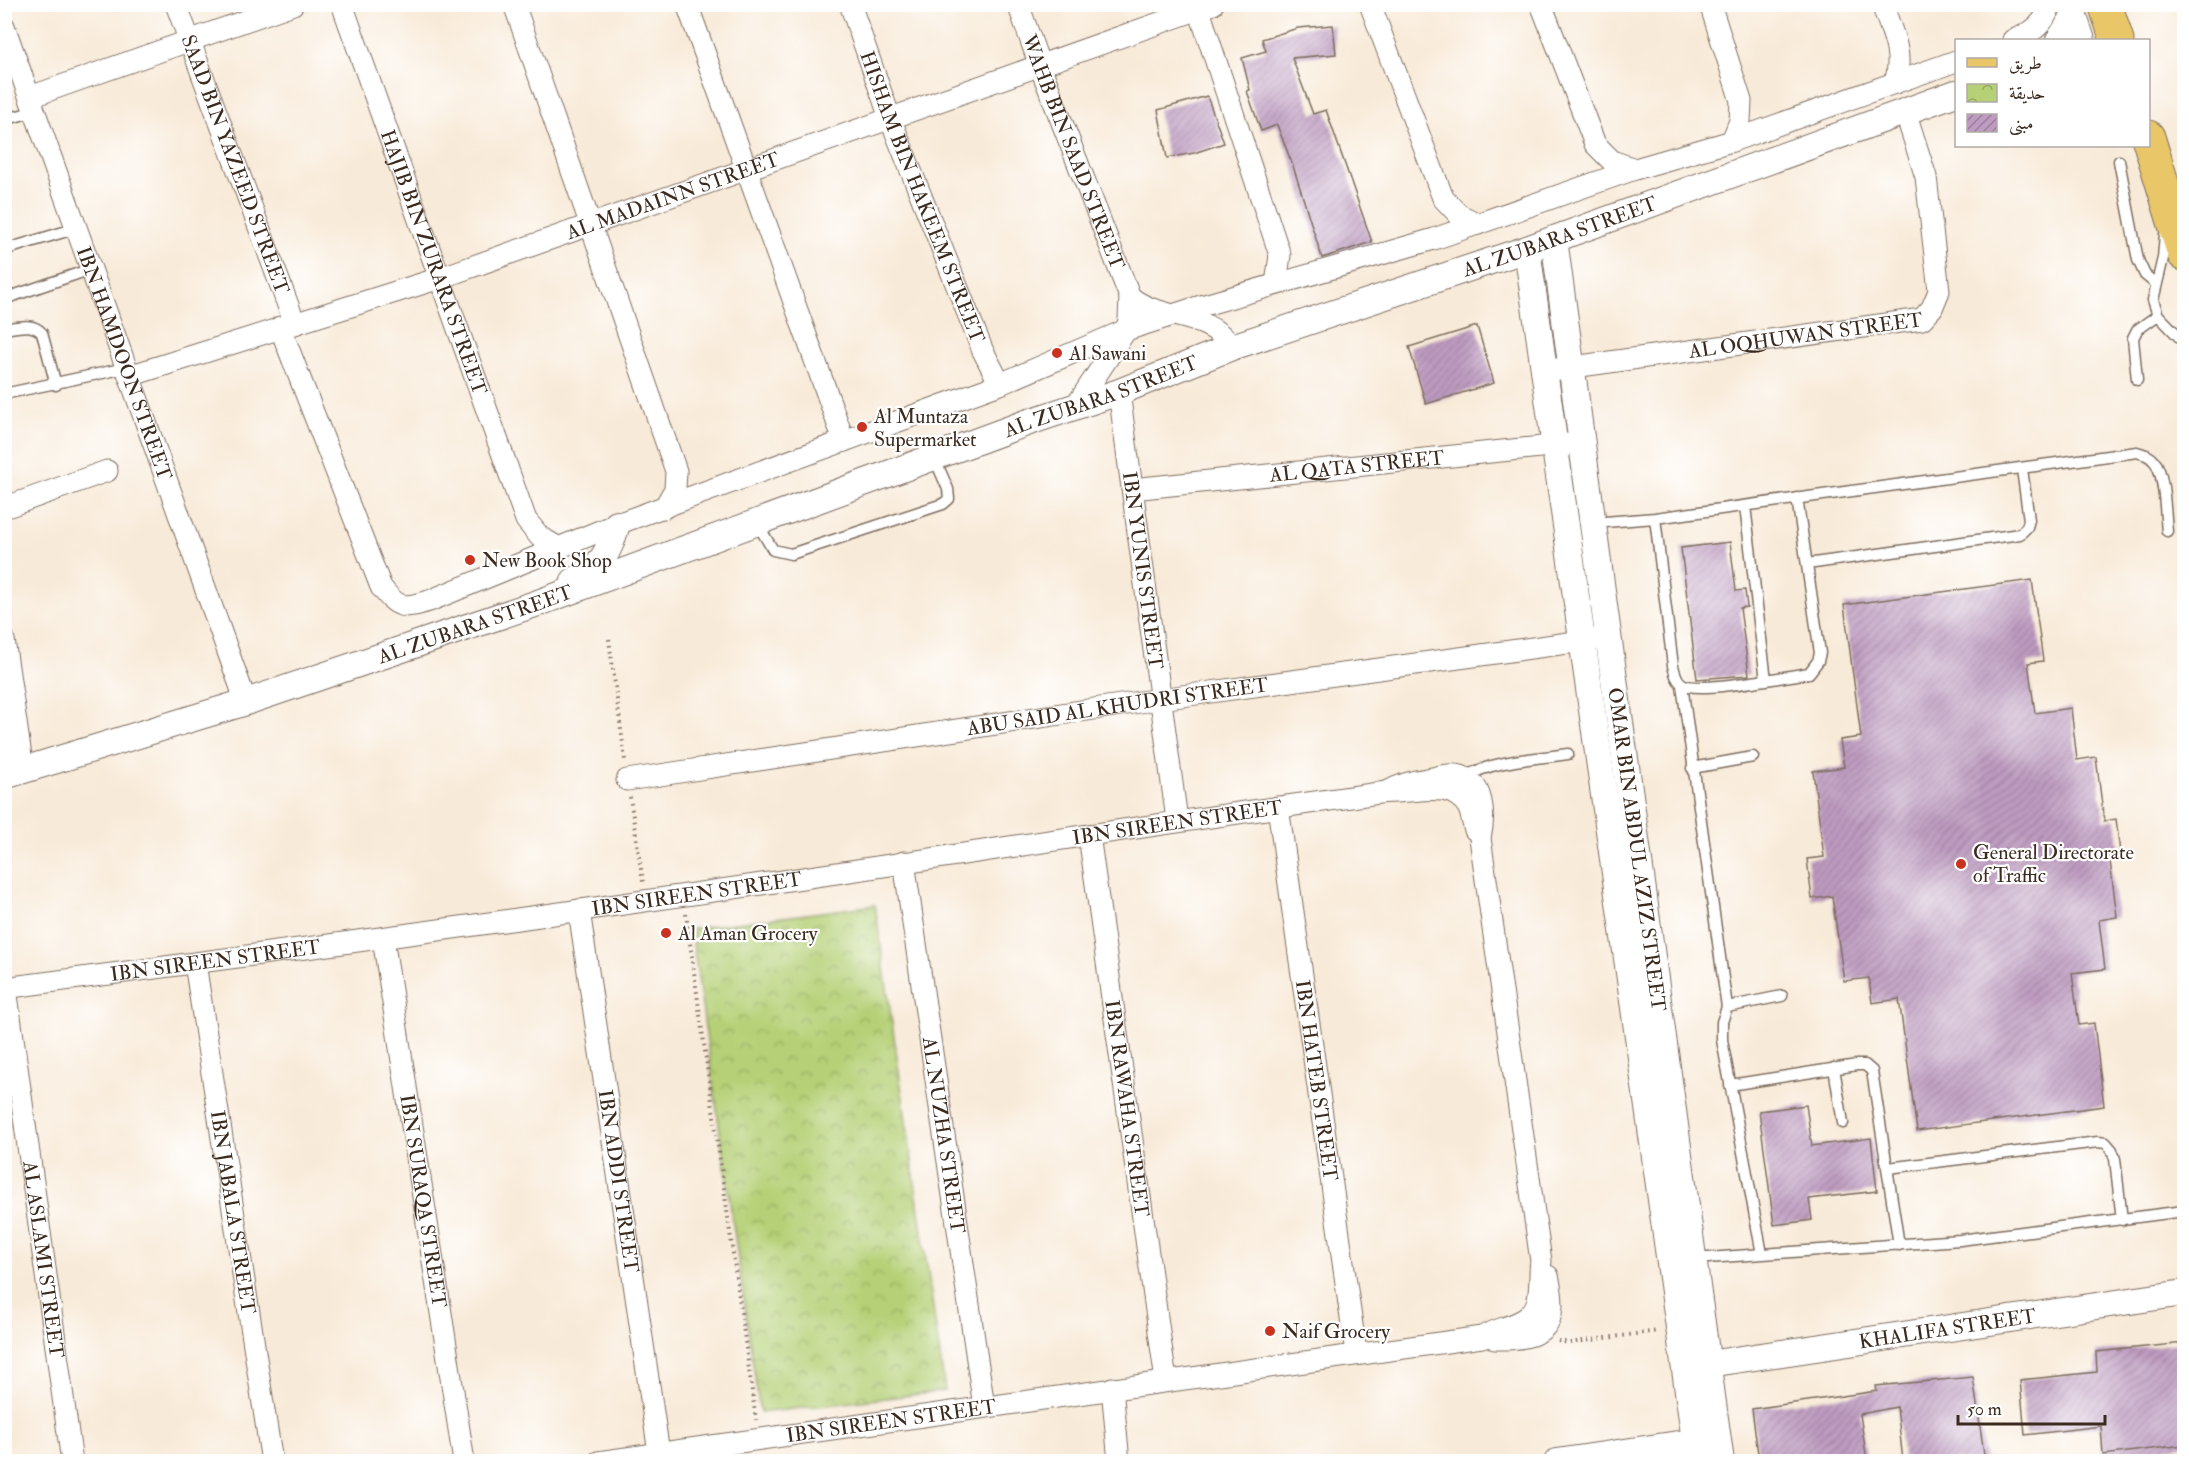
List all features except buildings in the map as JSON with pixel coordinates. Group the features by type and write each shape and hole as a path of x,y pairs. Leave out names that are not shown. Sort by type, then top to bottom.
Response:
{"main road":[{"path":"2105,4 2117,39"},
{"path":"2150,143 2184,254"}],"street":[{"name":"SAAD BIN YAZEED STREET","path":"176,4 381,588"},
{"path":"33,104 189,41 293,4"},
{"name":"HAJIB BIN ZURARA STREET","path":"342,4 526,520 540,537 559,548"},
{"path":"514,4 676,471 675,489 664,508"},
{"path":"687,4 844,441"},
{"name":"HISHAM BIN HAKEEM STREET","path":"850,4 890,118 982,349 1000,384"},
{"name":"WAHB BIN SAAD STREET","path":"1018,4 1130,297 1126,330 1076,406"},
{"path":"1370,4 1443,198 1458,214 1478,224"},
{"path":"1541,4 1595,144 1612,161 1635,169"},
{"path":"1710,4 1741,101 1740,121 1732,141"},
{"path":"1882,4 1899,51 1899,69 1895,83"},
{"path":"2015,39 2035,30 2048,15 2050,4"},
{"path":"1203,6 1280,255 1276,284"},
{"name":"AL MADAINN STREET","path":"128,372 440,278 1203,6"},
{"path":"2060,39 2077,21"},
{"name":"IBN HAMDOON STREET","path":"4,26 246,702"},
{"name":"AL ZUBARA STREET","path":"381,588 392,602 407,608 429,601 617,524 1000,384 1126,330 1434,239 1635,169 1732,141 1955,61"},
{"name":"AL ZUBARA STREET","path":"14,773 246,702 538,603 934,457 1119,392 1232,347 1527,249 1955,93"},
{"path":"1741,101 1758,117 1780,124"},
{"name":"AL OQHUWAN STREET","path":"1544,371 1922,320 1932,308 1939,291 1926,177 1905,111"},
{"path":"1434,239 1442,219 1443,198"},
{"name":"OMAR BIN ABDUL AZIZ STREET","path":"1554,238 1582,442 1579,524 1582,641 1679,1328 1708,1451"},
{"name":"OMAR BIN ABDUL AZIZ STREET","path":"1527,249 1554,446 1579,524 1609,638 1708,1364 1708,1451"},
{"path":"1130,297 1150,309 1211,326 1232,347"},
{"name":"IBN YUNIS STREET","path":"1119,392 1177,820"},
{"name":"AL QATA STREET","path":"1132,489 1582,442"},
{"path":"4,508 107,471"},
{"name":"HAJIB BIN ZURARA STREET","path":"519,564 525,543 526,520"},
{"path":"538,603 594,569 607,555 617,524"},
{"name":"ABU SAID AL KHUDRI STREET","path":"627,780 1160,699 1609,638"},
{"path":"4,640 14,773"},
{"name":"IBN SIREEN STREET","path":"598,1461 1482,1336 1523,1321 1534,1311 1539,1298 1541,1261 1480,838 1483,821 1480,797 1474,786 1464,777 1449,775 1406,783 1388,792"},
{"name":"IBN SIREEN STREET","path":"5,988 383,938 1089,835 1177,820 1388,792 1408,793 1443,789 1457,795 1467,805 1480,838"},
{"name":"IBN HATEB STREET","path":"1278,807 1356,1353"},
{"name":"IBN RAWAHA STREET","path":"1089,835 1167,1381"},
{"name":"AL NUZHA STREET","path":"904,862 984,1407"},
{"name":"IBN ADDI STREET","path":"579,910 659,1453"},
{"name":"IBN SURAQA STREET","path":"383,938 464,1461"},
{"name":"IBN JABALA STREET","path":"195,963 272,1461"},
{"name":"AL ASLAMI STREET","path":"5,988 72,1461"},
{"name":"IBN SIREEN STREET","path":"1482,1336 1495,1340 1534,1335 1549,1322 1553,1308 1548,1278 1541,1261"},
{"name":"KHALIFA STREET","path":"1708,1364 2184,1293"},
{"path":"1112,1388 1119,1461"},
{"path":"1557,1461 1708,1451"}],"lane":[{"path":"4,120 33,104"},
{"path":"2119,161 2138,260 2145,275 2156,284"},
{"path":"2161,177 2166,218 2165,238 2163,258 2153,300 2158,315 2184,342"},
{"path":"4,250 76,228"},
{"path":"4,298 91,269"},
{"path":"2137,380 2133,343 2135,334 2158,315"},
{"path":"5,328 32,326 39,329 56,385"},
{"path":"4,394 128,372"},
{"path":"1579,524 1655,518 2137,452 2155,461 2160,470 2167,531"},
{"path":"757,523 773,550 791,554 943,504 949,499 948,489 934,457"},
{"path":"1807,564 2020,534 2027,527 2029,520 2022,469"},
{"path":"1682,686 1695,688 1809,673 1818,661 1820,653 1797,498"},
{"path":"1745,506 1766,680"},
{"path":"1655,518 1673,666 1676,678 1682,686 1727,1006 1722,1022 1722,1040 1762,1254"},
{"path":"1464,777 1498,764 1568,754"},
{"path":"1692,768 1753,757"},
{"path":"1727,1006 1782,996"},
{"path":"1730,1085 1834,1068 1865,1065 1872,1071 1899,1245"},
{"path":"1834,1068 1843,1123"},
{"path":"1888,1168 2098,1142 2106,1143 2115,1159 2122,1220"},
{"path":"1694,1259 1960,1240 2184,1211"}],"path":[{"path":"684,895 759,1439"},
{"path":"1542,1330 1552,1339 1569,1343 1679,1328"}],"green space":[{"path":"875,905 945,1391 760,1413 691,929"}],"place":[{"name":"Al Sawani","path":"1057,353"},
{"name":"Al Muntaza Supermarket","path":"862,427"},
{"name":"New Book Shop","path":"470,560"},
{"name":"General Directorate of Traffic","path":"1961,864"},
{"name":"Al Aman Grocery","path":"666,933"},
{"name":"Naif Grocery","path":"1270,1331"}]}
